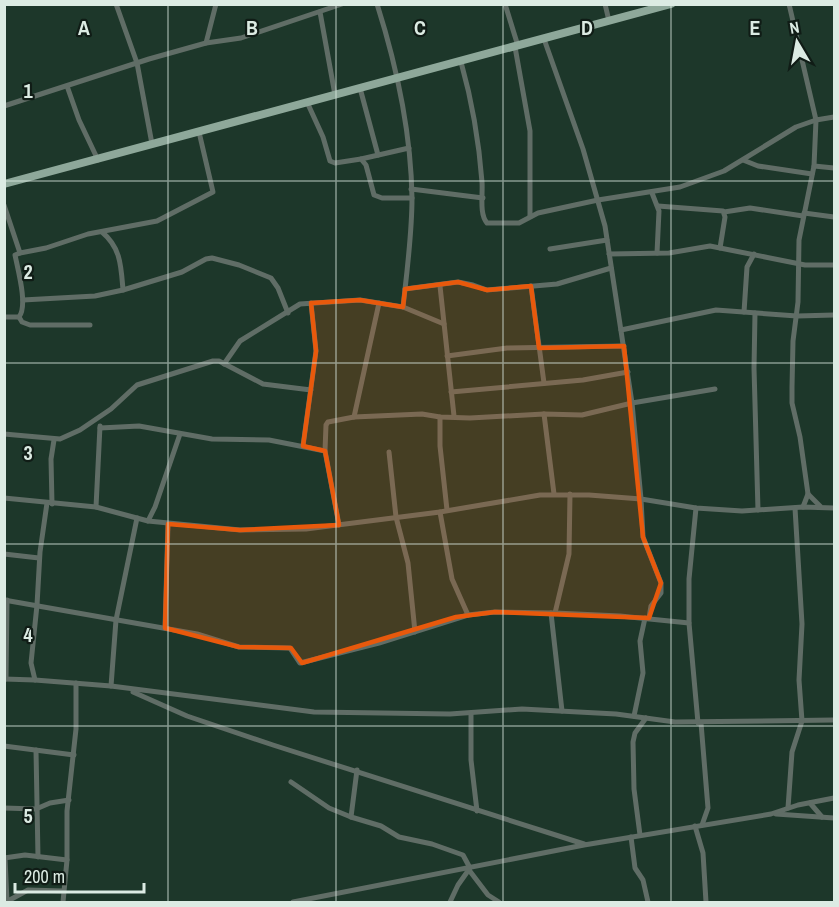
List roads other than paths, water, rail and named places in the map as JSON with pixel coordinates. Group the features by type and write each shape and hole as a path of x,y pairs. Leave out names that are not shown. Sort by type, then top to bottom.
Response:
{"main road":[{"path":"4,184 671,4"}],"street":[{"path":"116,4 137,63 152,144"},
{"path":"206,44 216,4"},
{"path":"4,106 137,63 206,44 241,38 342,4"},
{"path":"377,4 401,91 410,148 412,198 403,307"},
{"path":"506,4 516,47 530,131 530,216"},
{"path":"605,4 609,21"},
{"path":"789,4 816,120 814,166 804,214 798,263 797,316 793,341 792,403 800,437 808,494 803,507"},
{"path":"320,12 335,94"},
{"path":"544,39 583,149 607,240 632,403 643,537 661,583 661,593 651,606 640,641 644,673 634,717"},
{"path":"461,62 470,92 483,198 483,218 487,223 519,223 530,216 598,200 680,187 724,171 796,128 816,120 834,117"},
{"path":"67,86 79,120 98,160"},
{"path":"360,88 378,155"},
{"path":"307,102 322,133 330,161 335,163 361,159 410,148"},
{"path":"19,317 22,312 22,300 15,255 102,232 157,221 213,192 199,132"},
{"path":"361,159 366,165 374,195 382,198 412,198"},
{"path":"743,160 758,166 812,174"},
{"path":"814,166 834,168"},
{"path":"411,189 483,198"},
{"path":"652,193 658,206 657,253"},
{"path":"4,205 20,253"},
{"path":"658,206 724,212 750,208 834,217"},
{"path":"720,248 724,212"},
{"path":"102,232 115,244 121,265 123,290"},
{"path":"550,249 607,240"},
{"path":"609,254 677,252 702,246 813,266 834,265"},
{"path":"744,312 747,267 754,254"},
{"path":"22,300 94,296 123,290 182,272 212,258 239,265 271,278 278,288 288,313"},
{"path":"405,289 464,282 487,290 562,283 611,268"},
{"path":"440,286 454,416"},
{"path":"531,286 544,383"},
{"path":"224,364 240,341 262,326 288,313 297,305 360,300 403,307 444,324"},
{"path":"303,446 316,344 310,303"},
{"path":"354,417 379,303"},
{"path":"621,330 716,310 797,316 834,315"},
{"path":"755,313 754,368 758,510"},
{"path":"4,317 19,317"},
{"path":"19,317 22,322 30,325 90,325"},
{"path":"447,356 507,348 624,346"},
{"path":"4,434 54,440 68,436 111,409 133,388 142,383 213,361 219,361 263,384 311,390"},
{"path":"451,392 583,380 628,372"},
{"path":"339,525 325,451 327,422 354,417 422,414 440,417 590,415 632,403 715,389"},
{"path":"544,414 554,494"},
{"path":"440,417 442,477 447,510"},
{"path":"96,507 100,428 97,419"},
{"path":"100,428 139,426 212,440 269,440 325,451"},
{"path":"148,520 155,507 180,434"},
{"path":"35,680 31,665 39,558 50,503 54,440"},
{"path":"389,452 396,517 408,563 415,632"},
{"path":"4,498 96,507 168,524 240,530 306,529 440,512 535,495 554,494 641,499 696,508 758,510 820,506 834,508"},
{"path":"562,711 554,613 569,554 570,494"},
{"path":"808,494 820,506"},
{"path":"696,508 689,579 689,623 708,802 707,814 699,826 706,903"},
{"path":"788,808 791,760 802,721 799,680 802,624 795,508"},
{"path":"440,512 452,579 468,615"},
{"path":"111,686 116,620 137,518"},
{"path":"165,628 168,524"},
{"path":"4,554 39,558"},
{"path":"689,623 647,618 495,612 468,615 302,663 298,662 290,648 239,647 197,634 6,600 5,680 111,686 314,712 401,714 522,709 700,723 834,720"},
{"path":"63,903 76,729 76,683"},
{"path":"126,689 187,716 584,845"},
{"path":"471,712 471,760 477,811"},
{"path":"640,835 634,789 633,742 635,733 646,718"},
{"path":"4,746 74,755"},
{"path":"36,750 38,857"},
{"path":"351,817 357,770"},
{"path":"291,782 329,808 381,826 399,837 432,844 463,855 488,895 499,903"},
{"path":"293,903 584,845 771,814 834,798"},
{"path":"4,808 36,809 50,803 69,800"},
{"path":"810,803 822,817"},
{"path":"771,814 834,818"},
{"path":"632,837 635,868 643,880 648,903"},
{"path":"63,891 28,890 6,902 5,858 25,855 67,860"},
{"path":"450,903 458,885 470,869"}]}
